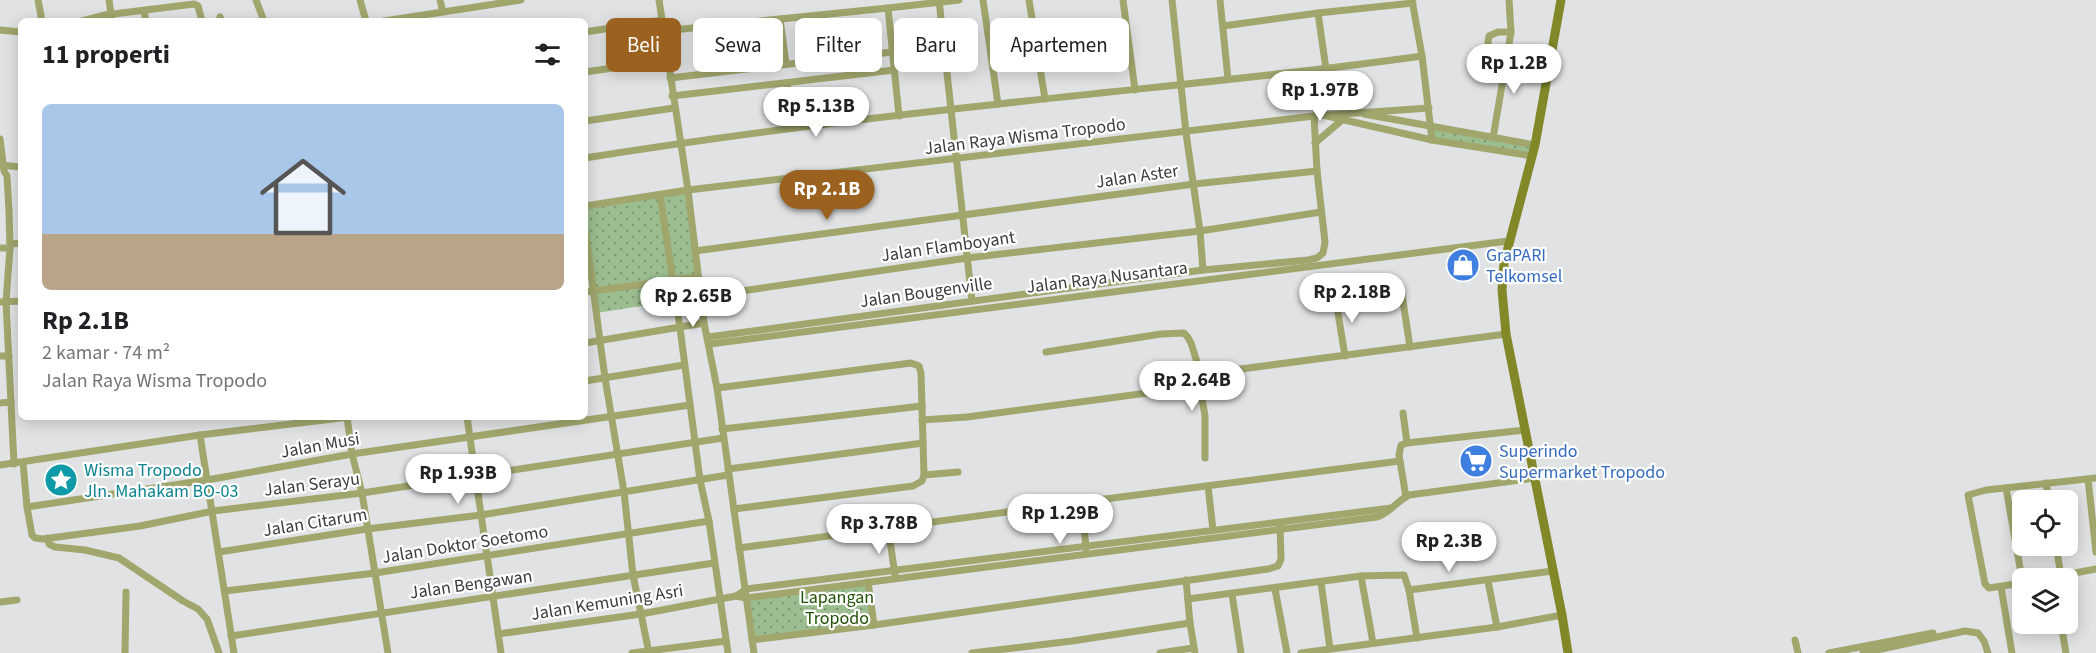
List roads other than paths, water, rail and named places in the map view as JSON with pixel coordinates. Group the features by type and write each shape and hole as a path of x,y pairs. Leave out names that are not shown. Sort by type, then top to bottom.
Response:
{"main road":[{"path":"1561,0 1535,145 1508,241 1502,290 1506,334 1568,653"}],"street":[{"path":"38,0 41,18"},
{"path":"109,0 112,17 194,4 198,6 200,18"},
{"path":"256,0 263,18"},
{"path":"360,0 365,18"},
{"path":"440,0 444,12"},
{"path":"413,18 472,4 520,0"},
{"path":"659,0 662,18"},
{"path":"783,19 959,0"},
{"path":"983,0 998,104"},
{"path":"1029,0 1045,99"},
{"path":"1123,0 1135,90"},
{"path":"1172,0 1203,270"},
{"path":"1220,0 1228,79"},
{"path":"1493,138 1511,32 1509,0"},
{"path":"939,1 972,301"},
{"path":"1223,26 1412,2 1422,56 1432,140"},
{"path":"672,96 894,70 888,8"},
{"path":"144,11 145,18"},
{"path":"1318,13 1326,69"},
{"path":"588,32 606,29"},
{"path":"0,30 18,32"},
{"path":"1486,56 1489,36 1498,32 1511,32"},
{"path":"783,42 786,64"},
{"path":"670,78 892,52"},
{"path":"588,158 794,128 1326,69 1422,56"},
{"path":"588,72 606,69"},
{"path":"669,72 688,190 703,324 710,339 754,653"},
{"path":"894,72 899,116"},
{"path":"787,84 794,128"},
{"path":"588,121 674,108"},
{"path":"1353,112 1429,108"},
{"path":"1353,112 1535,145"},
{"name":"Jalan Raya Wisma Tropodo","path":"588,207 688,190 1353,112"},
{"path":"1325,115 1432,140 1532,156"},
{"path":"1314,116 1321,212"},
{"path":"1315,143 1342,120"},
{"path":"0,139 9,211 10,246 3,302 9,356 14,464"},
{"path":"3,169 18,167"},
{"name":"Jalan Aster","path":"695,251 1194,184 1317,171"},
{"path":"660,195 700,480 709,520 728,653"},
{"path":"0,211 9,211"},
{"name":"Jalan Flamboyant","path":"701,297 968,258 1200,231 1321,212"},
{"name":"Jalan Bougenville","path":"710,339 1203,270 1308,260 1321,255 1325,248 1321,212"},
{"name":"Jalan Raya Nusantara","path":"710,339 1508,241"},
{"path":"0,248 18,244"},
{"path":"648,652 633,575 624,492 600,341 589,292 698,277"},
{"path":"1335,295 1345,356"},
{"path":"1402,295 1410,347"},
{"path":"3,302 18,301"},
{"path":"588,343 703,324"},
{"path":"1046,352 1161,334 1185,333 1190,340 1197,366 1203,374"},
{"path":"1203,374 1506,334"},
{"path":"0,356 9,356"},
{"path":"717,388 914,363 920,368 921,373 924,475 919,484 734,509"},
{"path":"588,381 684,365"},
{"path":"1203,374 1200,386 1205,416 1205,458"},
{"path":"922,420 967,417 1200,386"},
{"path":"0,403 10,402"},
{"name":"Jalan Musi","path":"27,508 207,480 352,454 690,405"},
{"name":"Jalan Serayu","path":"47,538 140,526 213,511 362,493 476,476 695,441 722,433 922,406"},
{"path":"1403,413 1407,443"},
{"path":"11,416 18,415"},
{"path":"0,465 200,435 323,420"},
{"path":"348,420 352,454 368,529 386,653"},
{"path":"467,420 501,653"},
{"path":"1406,497 1399,447 1407,443 1525,430"},
{"path":"200,435 234,653"},
{"name":"Jalan Citarum","path":"219,552 368,529 481,515 700,480 728,472 923,443"},
{"path":"739,549 888,527 1400,461"},
{"path":"23,463 32,535 37,539 47,538 55,547 85,550 119,558 198,609 207,619 219,653"},
{"path":"924,475 958,472"},
{"path":"736,596 746,589 894,575 1087,550 1281,530 1377,517 1386,513 1406,497 1535,478"},
{"path":"2012,584 1989,588 1985,584 1968,495 2092,478 2096,552"},
{"path":"2046,483 2047,490"},
{"path":"1208,486 1213,530"},
{"path":"2006,488 2020,568"},
{"path":"1082,502 1087,550"},
{"path":"1087,550 1213,530 1391,508"},
{"name":"Jalan Doktor Soetomo","path":"225,591 375,573 709,520"},
{"path":"752,640 874,625 1278,566 1281,559 1280,521"},
{"path":"888,527 894,575"},
{"name":"Jalan Bengawan","path":"231,636 714,563"},
{"path":"2078,573 2096,569"},
{"path":"1409,590 1553,571"},
{"path":"736,596 746,597 868,582 894,575"},
{"path":"1188,599 1361,576 1404,575 1409,590 1417,638"},
{"path":"1361,576 1373,644"},
{"path":"1160,653 1194,651 1186,580"},
{"path":"1488,581 1497,627"},
{"path":"868,582 874,625"},
{"path":"1321,582 1330,649"},
{"path":"2001,587 2012,653"},
{"path":"1275,589 1287,653"},
{"path":"125,653 126,592"},
{"path":"1232,594 1241,653"},
{"name":"Jalan Kemuning Asri","path":"498,634 641,614 736,596"},
{"path":"0,602 16,600"},
{"path":"1301,653 1497,627 1562,615"},
{"path":"972,653 1042,649 1190,623"},
{"path":"1829,653 1944,631 1978,633 1988,653"},
{"path":"1863,653 1965,631"},
{"path":"2063,634 2067,653"},
{"path":"1795,640 1798,653"},
{"path":"632,653 726,641"}],"place":[{"name":"GraPARI Telkomsel","path":"1463,265"},
{"name":"Superindo Supermarket Tropodo","path":"1476,461"},
{"name":"Wisma Tropodo Jln. Mahakam BO-03","path":"61,480"}],"park label":[{"name":"Lapangan Tropodo","path":"837,607"}]}
